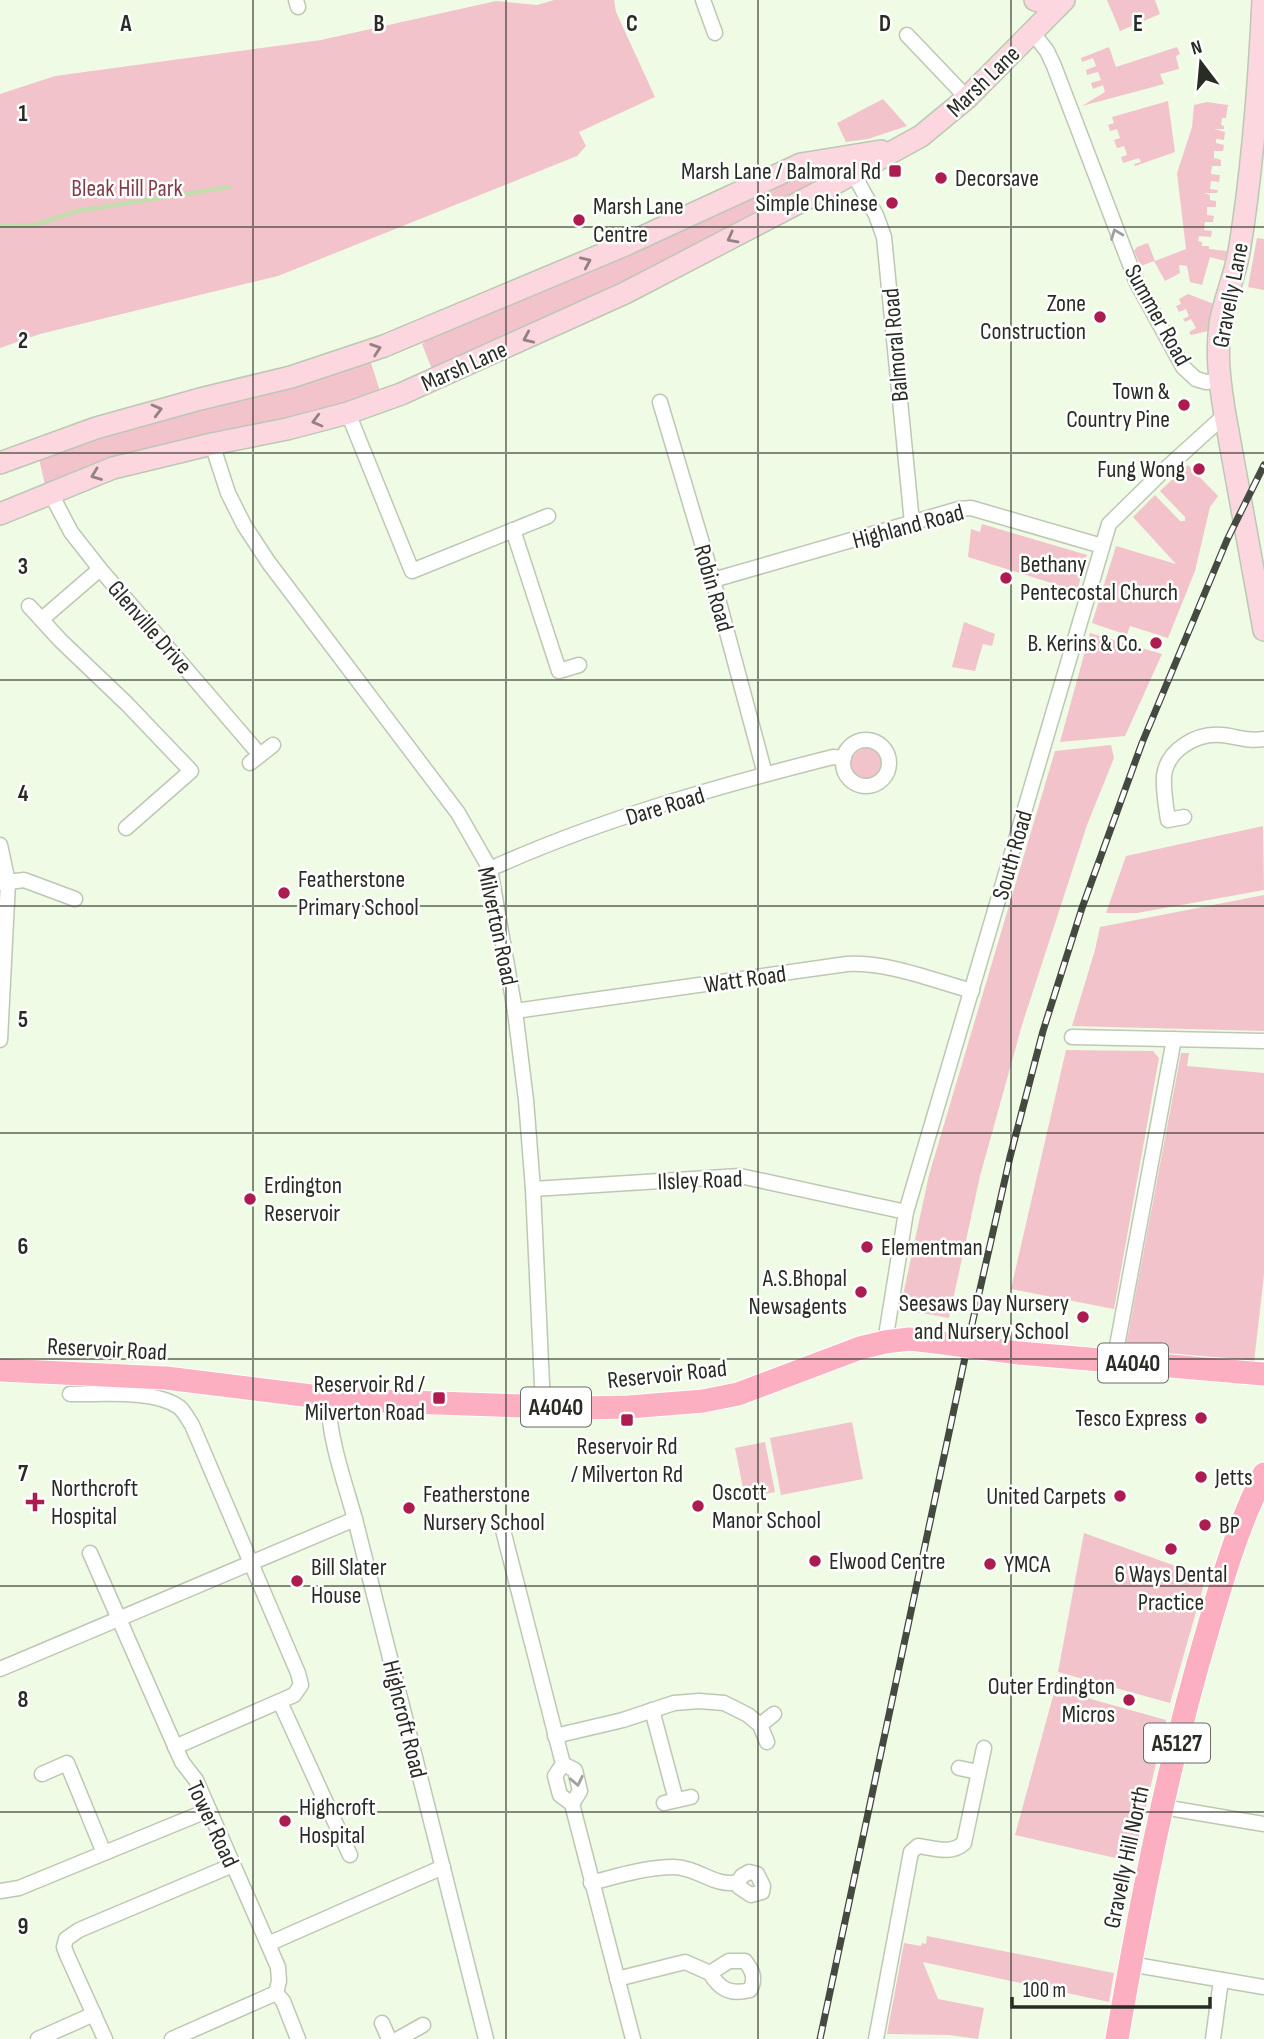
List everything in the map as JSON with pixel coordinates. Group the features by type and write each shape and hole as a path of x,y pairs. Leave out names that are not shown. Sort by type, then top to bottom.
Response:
{"main road":[{"path":"1035,0 1061,3"},
{"name":"Gravelly Lane","path":"1219,381 1220,323 1239,255 1262,70 1263,0"},
{"name":"Marsh Lane","path":"0,514 113,468 348,413 401,394 582,313 703,253 934,127 1061,3"},
{"name":"Marsh Lane","path":"0,463 96,428 200,398 291,377 384,346 614,250 801,164 828,158 860,156 900,147"},
{"name":"Summer Road","path":"1219,381 1264,630"},
{"name":"Reservoir Road","path":"0,1370 166,1378 328,1398 629,1407 703,1401 738,1394 860,1348 909,1339 1019,1353 1258,1376"},
{"name":"Gravelly Hill North","path":"1117,2039 1163,1807 1192,1683 1216,1600 1264,1474"},
{"name":"Gravelly Hill North","path":"1242,1527 1264,1488"}],"street":[{"path":"703,0 715,33"},
{"name":"Summer Road","path":"1033,33 1054,66 1137,283 1183,367 1196,379 1206,382 1219,381"},
{"path":"907,35 967,97"},
{"name":"Balmoral Road","path":"853,173 884,236 912,523"},
{"name":"Robin Road","path":"660,402 713,580 765,774"},
{"path":"348,413 412,571 548,516"},
{"name":"South Road","path":"885,1342 906,1212 1109,524 1225,415"},
{"name":"Milverton Road","path":"212,444 228,493 244,525 269,563 458,813 490,869 515,1011 526,1100 543,1406"},
{"name":"Glenville Drive","path":"50,492 71,532 255,759 273,745"},
{"name":"Highland Road","path":"713,580 959,509 971,508 1102,546"},
{"path":"513,530 559,671 579,665"},
{"path":"42,619 100,569"},
{"path":"29,606 191,771 126,828"},
{"path":"1184,817 1168,820 1164,793 1164,774 1178,750 1204,736 1264,739"},
{"name":"Dare Road","path":"490,869 586,830 765,774 833,757 844,758"},
{"path":"0,845 4,883 0,1040"},
{"path":"4,883 24,880 75,899"},
{"name":"Watt Road","path":"515,1011 866,963 972,991"},
{"path":"1072,1037 1264,1041"},
{"path":"1114,1362 1174,1039"},
{"name":"Ilsley Road","path":"533,1189 740,1176 906,1212"},
{"path":"70,1394 151,1396 168,1401 181,1409 192,1425 298,1673 301,1685 294,1695 175,1747"},
{"name":"Highcroft Road","path":"328,1398 331,1431 486,2039"},
{"path":"0,1669 355,1519"},
{"path":"503,1530 563,1764 575,1770 580,1791 572,1804"},
{"name":"Tower Road","path":"90,1553 175,1747 182,1762 196,1780 278,1967 276,1993"},
{"path":"555,1736 623,1720 674,1703 699,1701 724,1703 748,1715 760,1725 767,1742"},
{"path":"280,1702 350,1855"},
{"path":"652,1710 677,1800"},
{"path":"760,1725 774,1714"},
{"path":"877,2039 911,1852 918,1846 951,1851 964,1843 984,1748"},
{"path":"42,1774 67,1763 104,1853"},
{"path":"563,1764 555,1776 560,1795 572,1804 633,2039"},
{"path":"959,1768 978,1772"},
{"path":"1163,1807 1264,1825"},
{"path":"0,1891 19,1888 209,1810"},
{"path":"105,2039 67,1955 65,1938 233,1865"},
{"path":"268,1944 443,1867"},
{"path":"592,1883 646,1870 677,1867 697,1871 723,1884 738,1882"},
{"path":"617,1979 685,1962 710,1973"},
{"path":"1130,1964 1264,1987"},
{"path":"1213,2039 1221,1980"},
{"path":"172,2039 276,1993 283,2001 298,2039"},
{"path":"38,2039 94,2014"},
{"path":"382,2023 389,2039"},
{"path":"398,2039 423,2025"}],"green space":[{"name":"Bleak Hill Park","path":"554,0 614,0 616,12 655,97 579,132 586,146 577,156 278,276 40,334 0,348 0,94 55,76 321,40 496,1 537,5"},
{"path":"1107,0 1155,0 1160,14 1120,31"},
{"path":"1109,47 1116,67 1177,47 1180,54 1176,56 1179,69 1160,74 1164,84 1082,106 1105,92 1103,85 1093,89 1091,83 1101,80 1098,72 1087,75 1086,70 1096,66 1093,58 1082,62 1081,58"},
{"path":"883,99 907,126 868,139 846,142 837,123"},
{"path":"1168,101 1175,152 1135,166 1134,164 1141,162 1139,158 1123,163 1121,157 1127,155 1124,146 1117,148 1114,140 1120,138 1117,129 1110,131 1108,125 1114,123 1112,117"},
{"path":"1207,102 1228,105 1226,118 1222,118 1221,125 1224,129 1214,129 1225,132 1224,140 1216,139 1216,143 1224,145 1223,151 1214,151 1214,158 1221,160 1221,166 1212,166 1211,174 1220,175 1219,182 1211,181 1210,189 1218,190 1217,193 1204,193 1210,195 1210,200 1216,201 1216,207 1207,207 1207,215 1214,216 1213,222 1205,222 1204,230 1212,231 1211,237 1199,236 1198,241 1202,242 1202,246 1209,246 1209,249 1227,251 1225,261 1210,257 1202,285 1190,282 1187,266 1179,265 1180,273 1165,281 1154,261 1141,266 1134,251 1148,243 1155,261 1186,249 1177,173 1192,127 1194,105"},
{"path":"835,169 835,172 608,293 435,369 431,367 422,344 424,340 777,178"},
{"path":"1257,238 1264,239 1264,290 1248,287"},
{"path":"1188,294 1214,304 1208,331 1191,335 1189,332 1196,328 1191,319 1185,322 1183,319 1189,316 1186,309 1179,312 1176,306 1181,304 1179,299"},
{"path":"370,360 381,394 45,485 38,454"},
{"path":"1188,465 1218,496 1210,507 1195,571 1168,638 1130,626 1127,635 1092,623 1116,546 1176,564 1133,517 1155,495 1180,521 1185,521 1185,517 1160,491"},
{"path":"982,524 1087,555 1077,591 968,557 971,529 980,532"},
{"path":"964,622 995,634 992,646 983,644 975,671 952,667"},
{"path":"1090,633 1162,654 1125,736 1060,742"},
{"path":"1111,745 1114,758 1087,825 1022,1025 980,1176 949,1318 900,1309 929,1175 1055,751"},
{"path":"867,748 878,753 883,764 878,775 867,780 856,775 851,764 856,753"},
{"path":"1263,826 1264,890 1137,913 1106,913 1126,856"},
{"path":"1264,895 1264,1031 1072,1026 1100,927"},
{"path":"1066,1050 1153,1051 1159,1058 1114,1309 1011,1289"},
{"path":"1181,1053 1189,1053 1187,1066 1264,1073 1264,1275 1254,1362 1130,1350 1126,1345"},
{"path":"852,1422 863,1479 781,1495 770,1438"},
{"path":"765,1442 775,1492 745,1498 735,1448"},
{"path":"1084,1533 1206,1577 1170,1703 1058,1672"},
{"path":"1055,1689 1166,1720 1133,1862 1015,1835"},
{"path":"927,1936 1114,1973 1109,2002 923,1962 938,1999 984,2008 978,2039 949,2035 887,2034 904,1943 921,1946 922,1943 926,1944"}],"waterway":[{"path":"0,226 35,225 77,211 229,187"}],"railway":[{"path":"820,2039 973,1320 1010,1157 1043,1031 1082,908 1142,743 1227,540 1264,465"}],"place":[{"name":"Marsh Lane / Balmoral Rd","path":"895,171"},
{"name":"Decorsave","path":"941,178"},
{"name":"Simple Chinese","path":"892,203"},
{"name":"Marsh Lane Centre","path":"579,220"},
{"name":"Zone Construction","path":"1100,317"},
{"name":"Town & Country Pine","path":"1184,405"},
{"name":"Fung Wong","path":"1199,469"},
{"name":"Bethany Pentecostal Church","path":"1006,578"},
{"name":"B. Kerins & Co.","path":"1156,643"},
{"name":"Featherstone Primary School","path":"284,893"},
{"name":"Erdington Reservoir","path":"250,1199"},
{"name":"Elementman","path":"867,1247"},
{"name":"A.S.Bhopal Newsagents","path":"861,1292"},
{"name":"Seesaws Day Nursery and Nursery School","path":"1083,1317"},
{"name":"Reservoir Rd / Milverton Road","path":"439,1398"},
{"name":"Tesco Express","path":"1201,1418"},
{"name":"Reservoir Rd / Milverton Rd","path":"627,1420"},
{"name":"Jetts","path":"1201,1477"},
{"name":"United Carpets","path":"1120,1496"},
{"name":"Northcroft Hospital","path":"35,1502"},
{"name":"Oscott Manor School","path":"698,1506"},
{"name":"Featherstone Nursery School","path":"409,1508"},
{"name":"BP","path":"1205,1525"},
{"name":"6 Ways Dental Practice","path":"1171,1549"},
{"name":"Elwood Centre","path":"815,1561"},
{"name":"YMCA","path":"990,1564"},
{"name":"Bill Slater House","path":"297,1581"},
{"name":"Outer Erdington Micros","path":"1129,1700"},
{"name":"Highcroft Hospital","path":"285,1821"}]}
